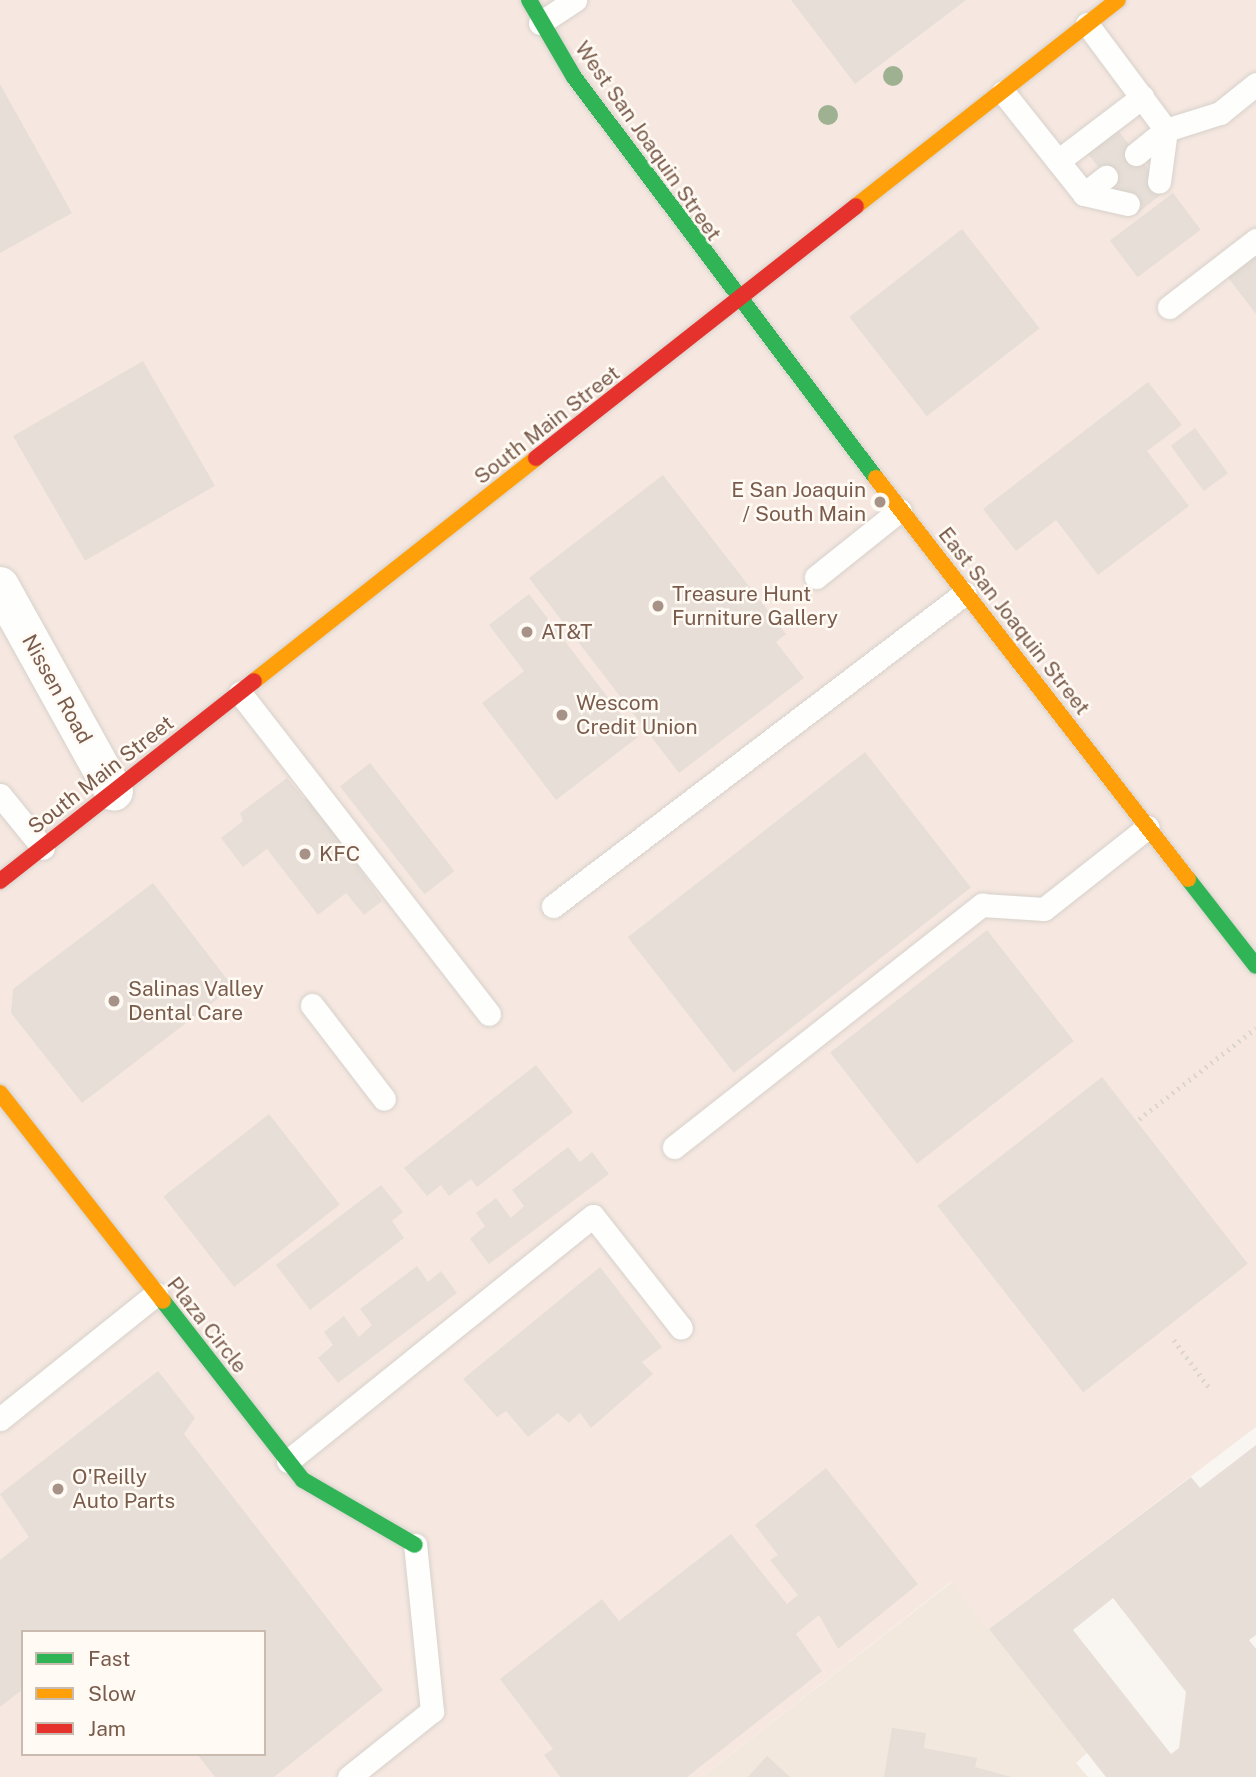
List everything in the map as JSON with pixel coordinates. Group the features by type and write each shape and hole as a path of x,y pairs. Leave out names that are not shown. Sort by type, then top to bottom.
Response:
{"street":[{"name":"West San Joaquin Street","path":"529,0 540,23 738,302"},
{"name":"South Main Street","path":"0,881 1118,0"},
{"name":"East San Joaquin Street","path":"738,302 1256,966"},
{"name":"Nissen Road","path":"0,586 114,792"},
{"name":"Plaza Circle","path":"0,1093 303,1480 415,1545"}],"lane":[{"path":"540,23 575,0"},
{"path":"1087,24 1166,130 1159,182"},
{"path":"1136,153 1166,130 1220,113 1256,84"},
{"path":"1003,92 1084,194 1128,204"},
{"path":"1058,161 1142,97"},
{"path":"1084,194 1106,177"},
{"path":"1169,307 1256,240"},
{"path":"816,577 900,510"},
{"path":"553,906 965,593"},
{"path":"240,693 489,1014"},
{"path":"0,795 43,848"},
{"path":"674,1147 982,905 1044,909 1148,827"},
{"path":"312,1005 384,1099"},
{"path":"288,1461 593,1216 681,1328"},
{"path":"0,1419 156,1294"},
{"path":"349,1777 432,1711 415,1545"}],"path":[{"path":"1139,1119 1256,1028"},
{"path":"1174,1340 1211,1390"}],"shaded area":[{"path":"0,0 1256,0 1256,1427 989,1629 951,1582 702,1777 0,1777"},
{"path":"952,1582 1087,1753 1076,1763 1088,1777 702,1777"}],"building":[{"path":"791,0 966,0 855,84"},
{"path":"0,84 72,213 0,253"},
{"path":"1113,124 1165,191 1135,214 1083,147"},
{"path":"1173,193 1201,230 1138,277 1110,241"},
{"path":"962,229 1040,328 927,416 849,317"},
{"path":"1256,246 1256,314 1223,271"},
{"path":"143,361 215,486 85,561 13,436"},
{"path":"1148,382 1182,425 1147,451 1189,506 1098,575 1056,520 1016,551 983,509"},
{"path":"1195,428 1228,473 1204,491 1171,446"},
{"name":"Treasure Hunt Furniture Gallery","path":"663,475 786,634 776,642 804,678 679,773 529,578"},
{"path":"529,594 638,737 556,800 482,703 524,671 489,625"},
{"path":"865,752 971,888 734,1073 628,937"},
{"path":"370,763 454,871 424,894 340,786"},
{"path":"287,778 304,799 309,796 382,901 364,915 346,893 318,915 267,849 243,867 221,838 243,821 240,813"},
{"name":"Salinas Valley Dental Care","path":"153,883 233,987 82,1103 11,1013 13,989"},
{"path":"987,930 1074,1041 917,1164 830,1053"},
{"path":"536,1065 573,1112 477,1187 471,1179 449,1196 441,1185 427,1196 404,1168"},
{"path":"1102,1077 1248,1264 1083,1392 937,1206"},
{"path":"269,1114 340,1205 234,1287 163,1196"},
{"path":"568,1147 580,1162 592,1152 609,1174 489,1264 470,1239 485,1226 476,1213 496,1198 511,1218 524,1206 512,1190"},
{"path":"381,1185 403,1212 392,1221 404,1238 310,1310 276,1265"},
{"path":"417,1266 428,1282 441,1271 457,1293 338,1383 318,1358 333,1345 324,1332 344,1316 359,1337 372,1325 360,1309"},
{"path":"600,1267 662,1347 642,1362 653,1374 591,1428 580,1413 569,1423 558,1413 528,1437 506,1411 497,1417 463,1379"},
{"path":"158,1371 195,1418 184,1434 383,1690 274,1777 215,1777 199,1756 266,1756 266,1630 21,1630 21,1691 0,1707 0,1560 29,1537 0,1494"},
{"path":"1256,1445 1256,1635 1249,1640 1256,1649 1256,1777 1106,1777 989,1629 1191,1477 1200,1488","holes":["1113,1598 1186,1692 1179,1748 1171,1754 1073,1630"]},
{"path":"826,1468 918,1584 838,1649 819,1615 796,1634 822,1671 687,1777 560,1777 544,1755 553,1749 500,1679 602,1599 619,1621 731,1534 787,1604 798,1595 770,1560 778,1555 755,1525"},
{"path":"892,1728 926,1733 924,1748 977,1758 975,1767 1011,1777 884,1777"},
{"path":"767,1756 790,1777 748,1777"}],"traffic: fast":[{"path":"529,0 574,77 876,478"},
{"path":"1188,879 1256,966"},
{"path":"163,1301 303,1480 415,1545"}],"traffic: slow":[{"path":"856,206 1118,0"},
{"path":"254,681 536,458"},
{"path":"876,478 1188,879"},
{"path":"0,1093 163,1301"}],"traffic: jam":[{"path":"536,458 856,206"},
{"path":"0,881 254,681"}],"place":[{"name":"E San Joaquin / South Main","path":"880,502"},
{"name":"Treasure Hunt Furniture Gallery","path":"658,606"},
{"name":"AT&T","path":"527,632"},
{"name":"Wescom Credit Union","path":"562,715"},
{"name":"KFC","path":"305,854"},
{"name":"Salinas Valley Dental Care","path":"114,1001"},
{"name":"O'Reilly Auto Parts","path":"58,1489"}]}
